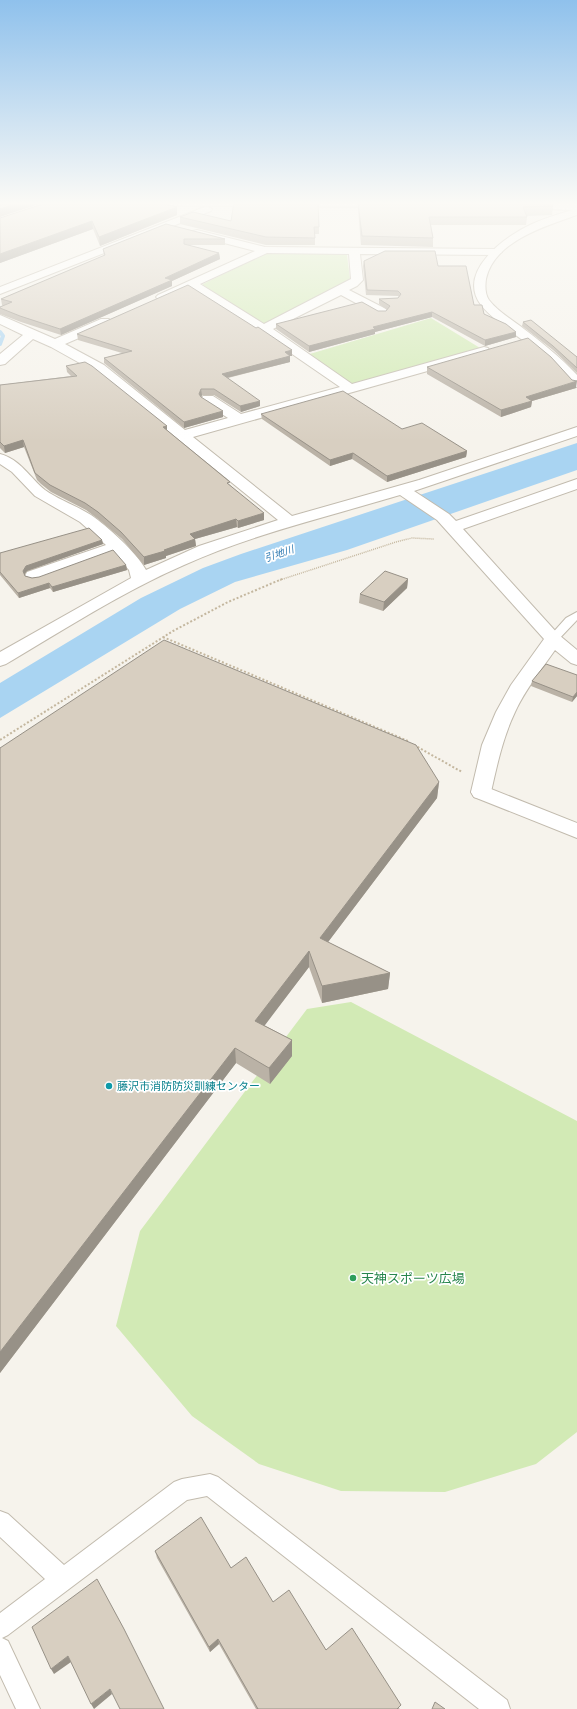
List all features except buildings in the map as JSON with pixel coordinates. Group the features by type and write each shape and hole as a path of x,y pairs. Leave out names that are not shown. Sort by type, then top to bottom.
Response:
{"street":[{"path":"0,291 23,282"},
{"path":"149,303 198,282"},
{"path":"264,329 348,288 354,282"},
{"path":"482,282 481,295 485,303 528,339 554,357 577,383"},
{"path":"193,284 264,329 350,388"},
{"path":"342,291 382,312"},
{"path":"358,299 380,300"},
{"path":"0,319 55,344 99,368 290,522"},
{"path":"55,344 113,319"},
{"path":"0,361 31,334"},
{"path":"514,343 528,339"},
{"path":"183,435 499,347"},
{"path":"208,399 239,419"},
{"path":"0,660 140,580 178,561 290,522 406,493 577,431"},
{"path":"0,458 17,469 40,492 86,519 117,546 137,569 140,580"},
{"path":"452,528 577,484"},
{"path":"406,493 452,528 553,640 577,659"},
{"path":"33,576 117,546"},
{"path":"553,640 510,702 487,762 482,788 577,831"}],"lane":[{"path":"553,640 570,620 577,615"},
{"path":"0,1627 182,1490 210,1485 498,1709"},
{"path":"0,1522 62,1579"},
{"path":"0,1649 28,1709"}],"path":[{"path":"0,740 163,637 228,602 263,586 296,574 412,538 452,528"},
{"path":"163,637 401,738 446,762 482,788"}],"green space":[{"path":"208,282 348,282 347,284 269,323 262,323 203,284"},
{"path":"431,318 485,351 350,388 303,356"},
{"name":"天神スポーツ広場","path":"351,1002 577,1121 577,1432 536,1464 445,1492 341,1491 259,1464 192,1416 116,1326 140,1231 307,1009"}],"water":[{"name":"引地川","path":"577,443 577,470 347,550 235,582 180,609 0,718 0,683 141,598 203,568 241,554"}],"waterway":[{"path":"0,332 3,336 0,344"}],"place":[{"name":"藤沢市消防防災訓練センター","path":"109,1086"},
{"name":"天神スポーツ広場","path":"353,1278"}]}
